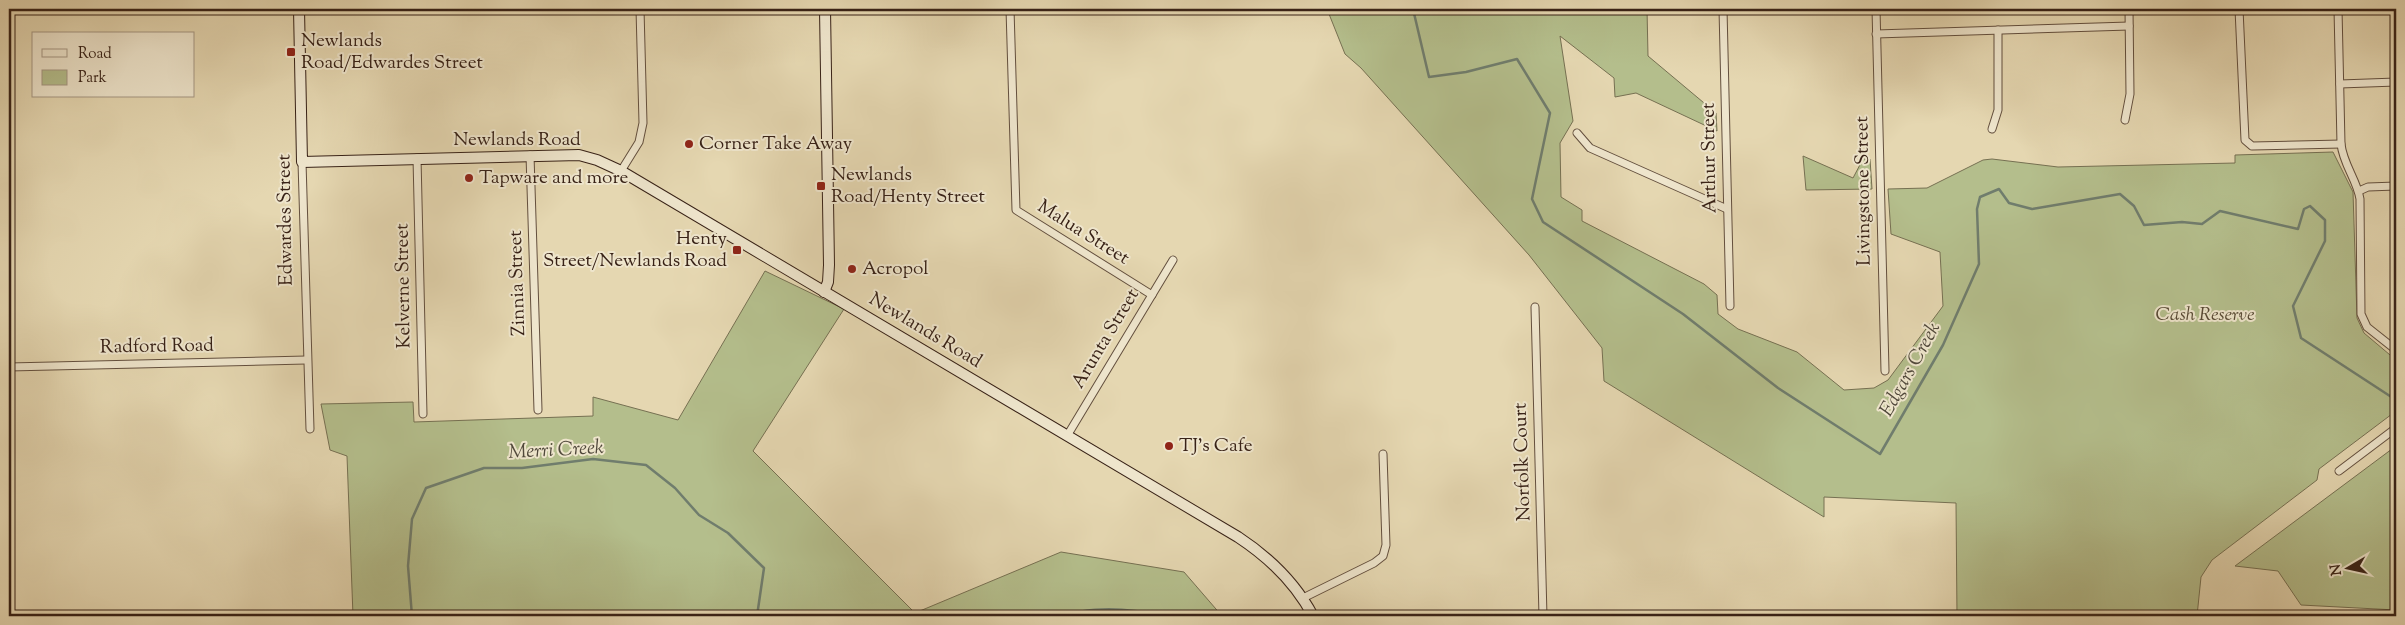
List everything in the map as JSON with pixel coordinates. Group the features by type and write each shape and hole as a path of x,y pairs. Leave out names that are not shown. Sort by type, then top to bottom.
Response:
{"street":[{"name":"Edwardes Street","path":"298,9 306,360 310,430"},
{"path":"621,171 639,142 643,123 640,9"},
{"path":"824,292 828,282 829,265 825,9"},
{"name":"Malua Street","path":"1010,9 1016,210 1152,295"},
{"name":"Arthur Street","path":"1723,9 1730,306"},
{"name":"Livingstone Street","path":"1876,9 1885,372"},
{"path":"2125,120 2130,94 2129,9"},
{"path":"2239,9 2245,140 2252,146 2340,144"},
{"path":"2338,9 2340,144 2344,163 2358,191 2361,314 2367,327 2396,350"},
{"path":"1876,34 2129,26"},
{"path":"1992,128 1998,110 1998,30"},
{"path":"2340,84 2396,82"},
{"path":"1577,133 1590,148 1727,209"},
{"name":"Newlands Road","path":"302,162 579,155 597,160 621,171 1257,549 1273,563 1303,598 1313,616"},
{"name":"Zinnia Street","path":"530,156 538,410"},
{"name":"Kelverne Street","path":"418,158 423,414"},
{"path":"2358,191 2368,187 2396,186"},
{"name":"Arunta Street","path":"1068,436 1173,260"},
{"name":"Norfolk Court","path":"1534,307 1544,616"},
{"name":"Radford Road","path":"9,367 306,360"},
{"path":"2339,471 2396,428"},
{"path":"1303,598 1374,563 1383,556 1386,545 1383,454"}],"green space":[{"name":"Cash Reserve","path":"1327,9 1647,9 1648,56 1716,113 1717,131 1636,93 1615,97 1614,78 1560,36 1573,121 1560,143 1561,197 1582,210 1582,221 1704,284 1717,295 1718,314 1738,329 1797,352 1844,390 1874,388 1888,380 1943,306 1940,252 1891,234 1888,189 1927,188 1983,160 1992,159 2058,167 2235,163 2235,155 2333,152 2353,192 2357,318 2364,333 2396,360 2396,411 2319,469 2317,480 2212,560 2201,577 2197,616 1957,616 1956,503 1824,497 1824,517 1604,381 1602,348 1529,255 1361,68 1345,54"},
{"path":"1803,156 1853,178 1863,159 1870,159 1872,189 1806,190"},
{"path":"765,271 844,309 753,451 915,613 1061,552 1184,572 1222,616 353,616 347,456 330,450 321,404 413,402 414,422 593,416 593,397 678,420"},
{"path":"2396,446 2396,610 2301,605 2278,571 2235,566"}],"waterway":[{"name":"Edgars Creek","path":"1413,9 1429,77 1466,72 1517,59 1550,113 1532,199 1543,222 1683,314 1778,388 1880,454 1943,345 1979,264 1977,209 1980,197 1999,189 2009,203 2032,209 2120,194 2134,206 2144,225 2182,222 2202,224 2220,211 2298,229 2304,209 2310,206 2325,220 2325,241 2293,306 2301,338 2396,400"},
{"name":"Merri Creek","path":"412,616 408,566 412,519 426,488 484,468 522,468 593,459 646,465 675,488 699,515 728,533 764,568 757,616"},
{"name":"Merri Creek","path":"1057,616 1105,609 1143,612 1157,616"}],"place":[{"name":"Newlands Road/Edwardes Street","path":"291,52"},
{"name":"Corner Take Away","path":"689,144"},
{"name":"Tapware and more","path":"469,178"},
{"name":"Newlands Road/Henty Street","path":"821,186"},
{"name":"Henty Street/Newlands Road","path":"737,250"},
{"name":"Acropol","path":"852,269"},
{"name":"TJ's Cafe","path":"1169,446"}]}
